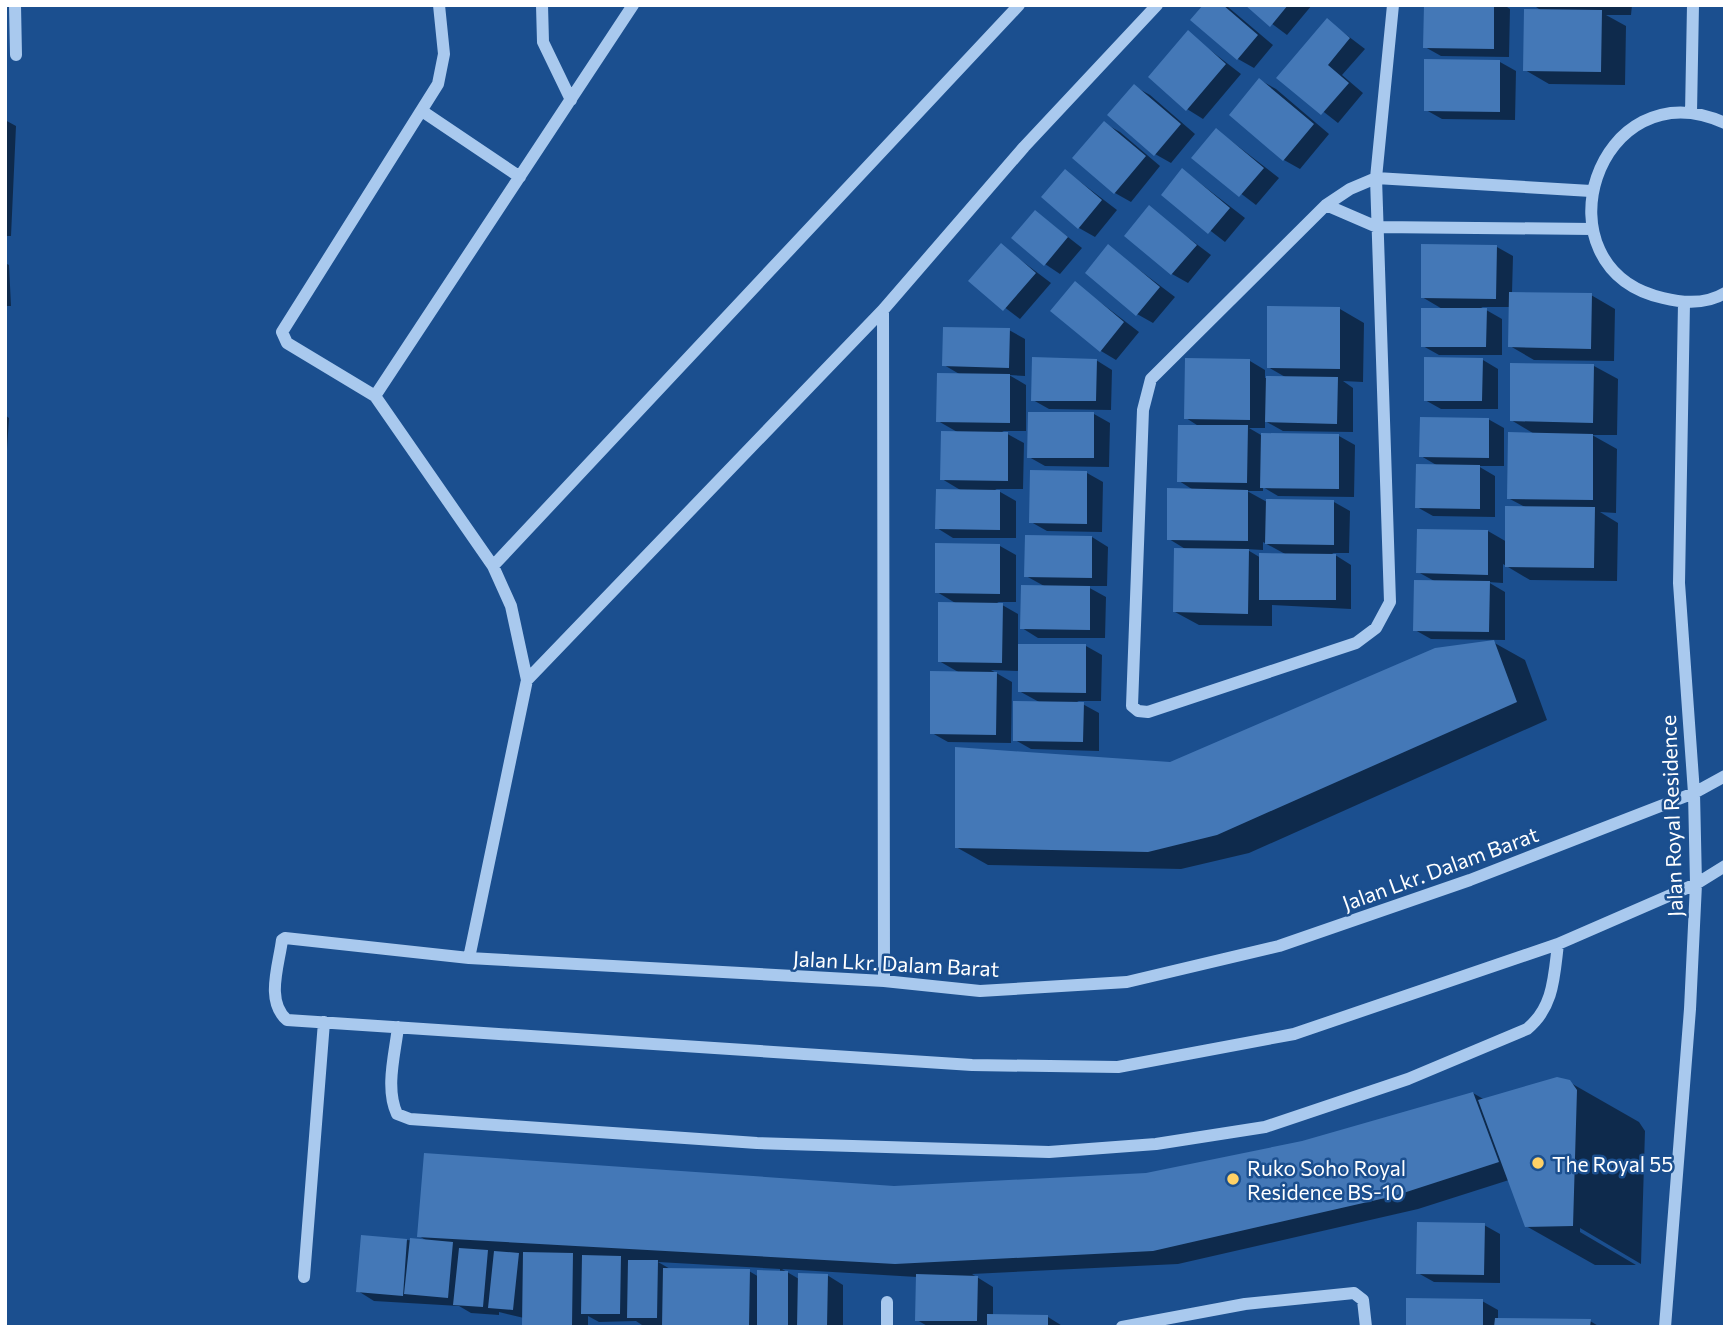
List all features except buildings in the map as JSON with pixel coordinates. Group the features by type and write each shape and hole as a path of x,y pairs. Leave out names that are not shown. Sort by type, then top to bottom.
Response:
{"street":[{"path":"15,5 16,55"},
{"path":"439,5 442,68 438,84 282,332 287,343 375,396 493,566 511,606 527,680 469,958"},
{"path":"542,5 543,42 571,100"},
{"path":"375,396 633,5"},
{"path":"493,566 1019,5"},
{"path":"527,680 883,310 1024,147 1157,5"},
{"path":"1393,5 1376,178 1390,602 1376,628 1356,643 1148,712 1138,711 1132,706 1145,395 1151,379 1326,205 1350,189 1376,178 1591,191"},
{"path":"1691,113 1693,5"},
{"path":"422,111 520,177"},
{"path":"1725,123 1691,113 1656,117 1625,133 1603,159 1591,191 1592,229 1610,267 1643,293 1684,303 1725,293"},
{"path":"1326,205 1377,227 1592,229"},
{"name":"Jalan Royal Residence","path":"1665,1327 1696,884 1694,793 1679,583 1684,303"},
{"path":"883,310 884,981"},
{"name":"Jalan Lkr. Dalam Barat","path":"324,1022 287,1020 279,1013 274,1000 282,940 469,958 884,981 980,990 1139,979 1279,946 1470,880 1694,793 1725,776"},
{"path":"304,1277 324,1022 972,1065 1118,1067 1294,1034 1558,944 1696,884 1725,866"},
{"path":"398,1027 392,1074 393,1104 397,1114 410,1119 757,1143 1049,1152 1156,1144 1265,1127 1408,1079 1527,1029 1536,1021 1551,992 1558,944"},
{"path":"1122,1327 1245,1304 1354,1293 1363,1300 1366,1327"},
{"path":"887,1302 887,1327"}],"place":[{"name":"The Royal 55","path":"1538,1163"},
{"name":"Ruko Soho Royal Residence BS-10","path":"1233,1179"}]}
